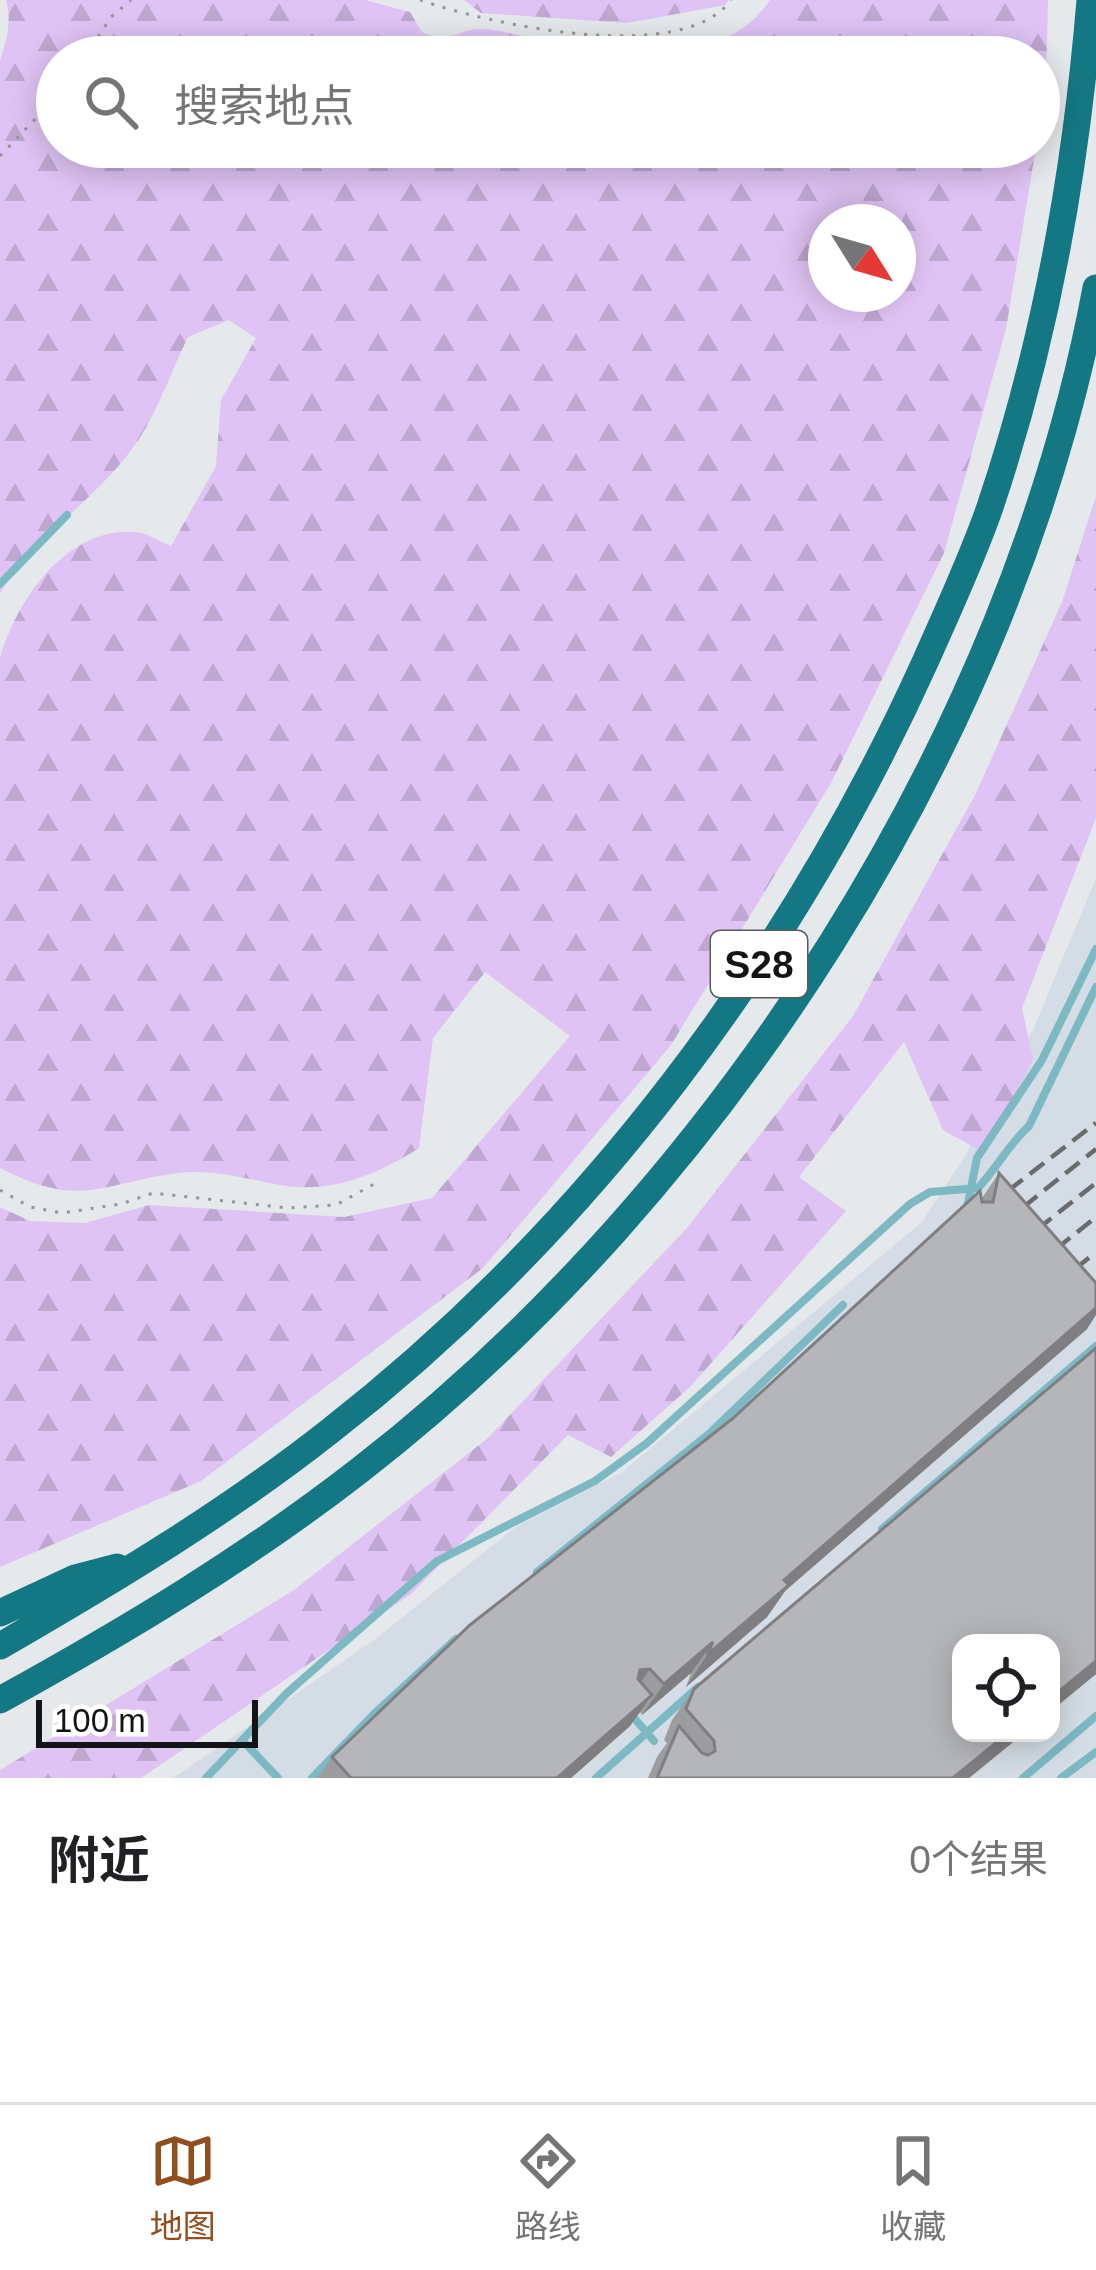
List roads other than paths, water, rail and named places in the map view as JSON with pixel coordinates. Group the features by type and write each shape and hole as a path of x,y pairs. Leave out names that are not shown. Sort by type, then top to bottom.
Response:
{"highway":[{"name":"S28","path":"0,1646 150,1558 332,1430 498,1280 647,1114 717,1026 787,921 856,806 904,708 988,511 1017,419 1050,277 1083,82 1090,0"},
{"name":"S28","path":"0,1704 177,1599 363,1468 531,1317 606,1237 758,1054 830,946 898,828 996,623 1063,430 1096,288"},
{"path":"0,1612 75,1578 150,1558"}],"lane":[{"path":"0,584 67,515"},
{"path":"966,1227 968,1190 977,1158 1042,1060 1096,949"},
{"path":"206,1778 286,1693 437,1561 595,1481 647,1443 910,1204 931,1192 978,1188 1029,1126 1096,987"},
{"path":"533,1576 710,1433 843,1305"},
{"path":"866,1542 1096,1346"},
{"path":"312,1778 461,1635"},
{"path":"596,1778 708,1678"},
{"path":"621,1703 665,1753"},
{"path":"1023,1778 1096,1716"},
{"path":"244,1742 278,1778"},
{"path":"1061,1778 1096,1753"}],"railway":[{"path":"987,1207 1096,1123"},
{"path":"1002,1224 1096,1149"},
{"path":"1016,1246 1096,1183"},
{"path":"1035,1266 1096,1217"},
{"path":"1054,1286 1096,1252"}]}
